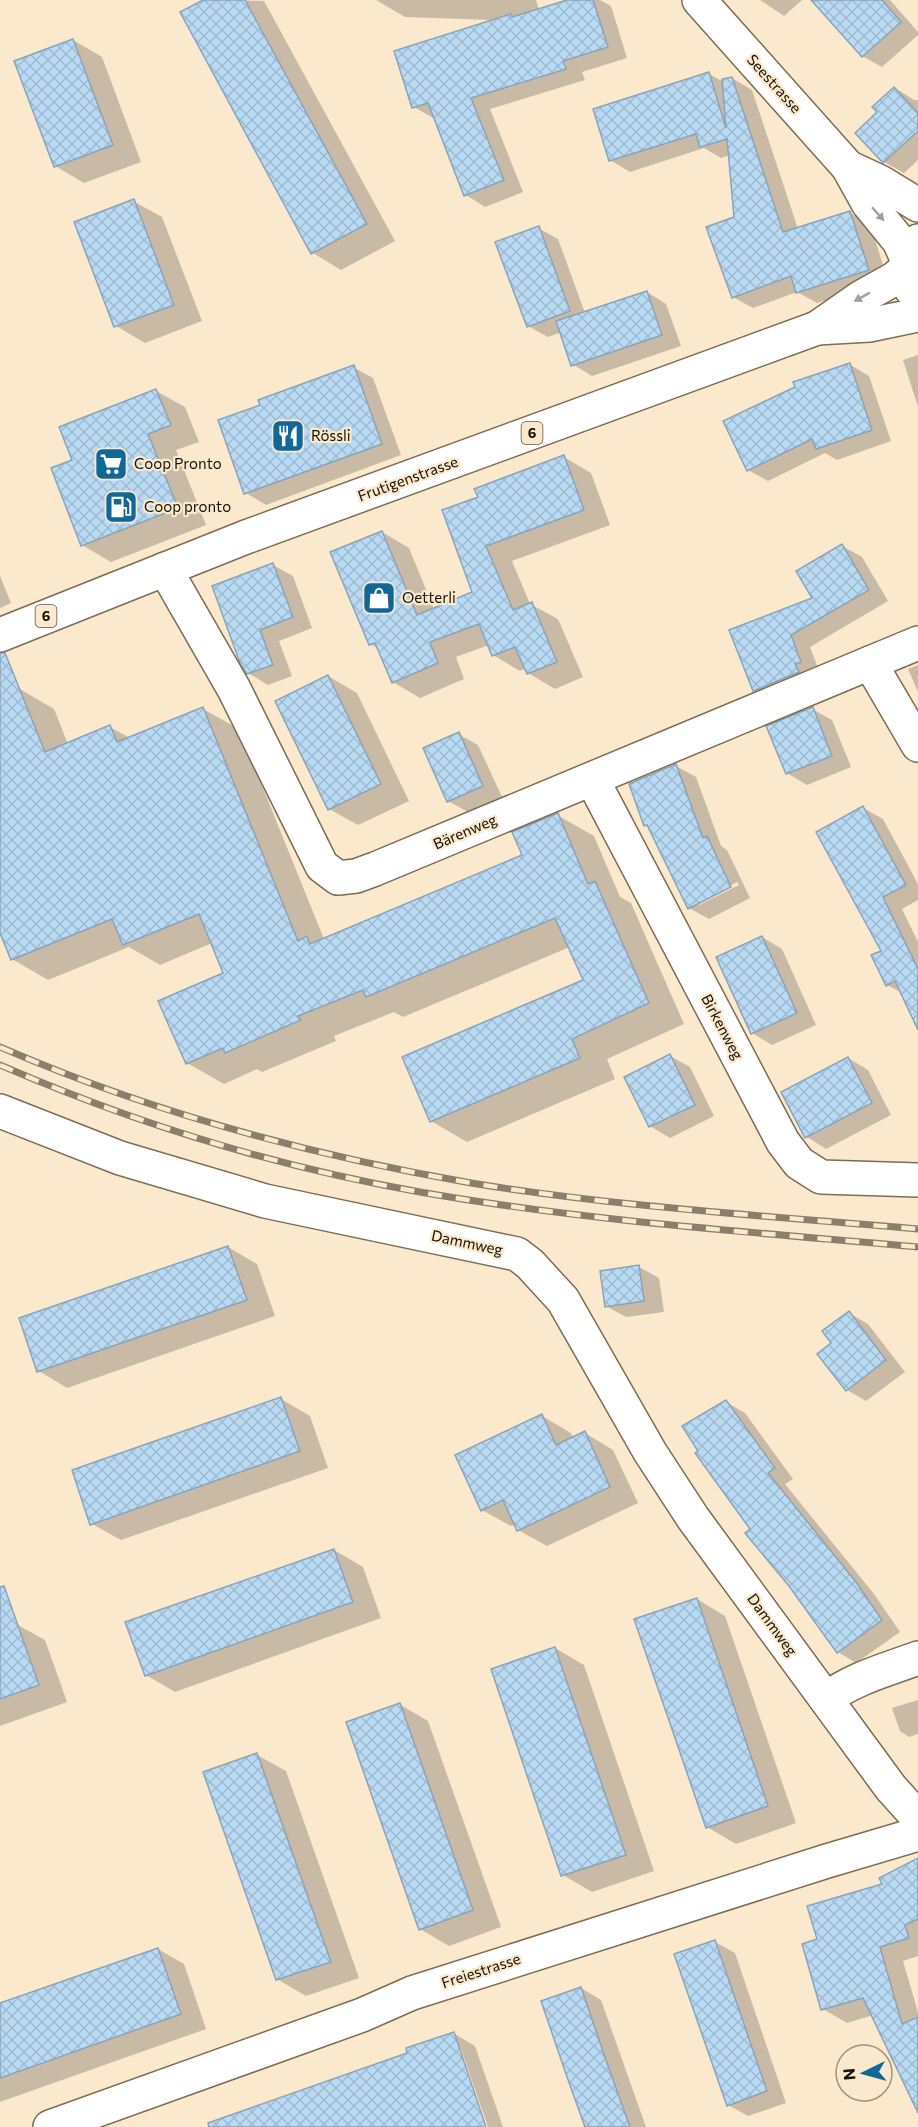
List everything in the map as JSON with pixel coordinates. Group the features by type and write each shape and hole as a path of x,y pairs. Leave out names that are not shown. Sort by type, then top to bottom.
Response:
{"street":[{"name":"Seestrasse","path":"699,0 848,167 868,203 911,256 910,285 918,301"},
{"name":"Seestrasse","path":"848,167 882,183 918,205"},
{"name":"Frutigenstrasse","path":"0,635 246,537 818,328 860,298 894,279 911,256"},
{"name":"Frutigenstrasse","path":"818,328 869,325 918,315"},
{"name":"Bärenweg","path":"165,569 234,689 322,866 338,878 356,876 375,869 918,643"},
{"path":"870,663 918,745"},
{"name":"Birkenweg","path":"592,779 783,1142 799,1163 821,1177 918,1180"},
{"name":"Dammweg","path":"0,1111 120,1158 266,1201 517,1254 530,1263 563,1300 650,1452 693,1518 891,1788 918,1818"},
{"path":"826,1699 842,1687 861,1678 918,1658"},
{"name":"Freiestrasse","path":"50,2127 362,2015 412,1994 866,1848 918,1834"}],"building":[{"path":"203,0 245,0 367,224 311,254 180,12"},
{"path":"567,0 593,0 608,47 563,61 566,69 471,98 504,180 464,196 428,103 412,108 394,51 511,14 512,17"},
{"path":"811,0 882,0 901,22 862,57"},
{"path":"73,39 113,145 54,167 14,61"},
{"path":"709,72 726,128 722,79 732,77 783,232 850,211 869,270 796,293 791,276 732,298 706,227 734,217 727,139 700,147 696,134 609,161 593,109"},
{"path":"894,87 918,113 918,131 883,163 855,133 877,112 872,107"},
{"path":"134,199 174,305 114,327 74,222"},
{"path":"539,226 570,311 527,327 495,242"},
{"path":"647,291 662,335 571,366 556,321"},
{"path":"850,363 872,430 816,449 812,439 747,471 723,421 795,387 793,382"},
{"name":"Rössli","path":"354,365 382,444 244,494 218,420 260,405 258,400"},
{"name":"Coop Pronto","path":"156,389 171,425 148,434 178,508 81,546 51,468 72,460 59,427"},
{"path":"564,455 584,510 486,546 513,610 532,602 557,662 527,674 515,647 492,656 479,624 430,642 438,663 392,683 375,643 369,645 330,552 382,531 417,615 472,592 442,510 478,497 474,489"},
{"path":"842,544 869,590 791,635 801,662 795,664 799,672 753,691 729,630 812,598 796,571"},
{"path":"273,563 293,617 260,630 273,665 247,674 240,663 212,586"},
{"path":"0,653 5,653 45,752 110,725 117,742 203,707 298,941 307,936 310,944 522,855 512,832 558,813 588,884 595,881 649,1003 572,1039 580,1058 430,1122 402,1057 583,980 555,918 366,997 363,990 298,1016 301,1020 225,1053 223,1048 186,1064 158,1001 223,973 199,914 123,945 112,919 11,960 0,933"},
{"path":"328,675 381,784 328,810 275,701"},
{"path":"813,707 832,756 786,774 766,726"},
{"path":"459,732 483,786 447,802 423,748"},
{"path":"676,764 703,838 707,836 731,887 688,909 647,825 644,826 629,784"},
{"path":"863,806 906,885 883,897 918,969 918,1030 895,981 886,986 871,955 881,951 816,832"},
{"path":"762,936 797,1013 751,1034 716,957"},
{"path":"670,1054 695,1105 649,1127 624,1077"},
{"path":"848,1057 872,1103 805,1138 781,1092"},
{"path":"228,1246 247,1300 37,1372 19,1318"},
{"path":"639,1265 644,1301 605,1307 600,1271"},
{"path":"849,1311 886,1360 846,1391 817,1354 831,1343 822,1331"},
{"path":"281,1397 300,1451 90,1525 72,1470"},
{"path":"726,1400 775,1468 768,1473 856,1582 882,1620 837,1653 789,1586 745,1533 750,1529 695,1453 698,1451 682,1426"},
{"path":"542,1414 556,1445 585,1431 610,1487 517,1531 503,1500 481,1511 455,1455"},
{"path":"334,1549 353,1602 145,1676 125,1622"},
{"path":"4,1586 39,1685 0,1699 0,1587"},
{"path":"697,1598 768,1806 706,1828 634,1619"},
{"path":"555,1647 626,1855 561,1876 491,1669"},
{"path":"400,1703 473,1910 419,1930 346,1722"},
{"path":"257,1753 331,1962 276,1980 203,1772"},
{"path":"918,1858 918,1919 905,1925 909,1938 880,1947 902,2024 918,2017 918,2113 894,2063 894,2043 885,2043 863,1998 821,2010 802,1944 817,1939 807,1906 882,1884 879,1878"},
{"path":"715,1940 767,2091 727,2106 674,1954"},
{"path":"158,1948 181,2014 0,2078 0,2003"},
{"path":"581,1987 630,2127 585,2127 567,2077 541,2001"},
{"path":"454,2032 486,2127 209,2127 208,2123 407,2053 406,2048"}],"railway":[{"path":"0,1047 114,1092 231,1129 411,1172 471,1183 582,1198 918,1229"},
{"path":"0,1065 102,1106 207,1141 366,1182 544,1211 731,1231 918,1247"}],"place":[{"name":"Rössli","path":"288,436"},
{"name":"Coop Pronto","path":"111,464"},
{"name":"Coop pronto","path":"121,507"},
{"name":"Oetterli","path":"379,598"}]}
